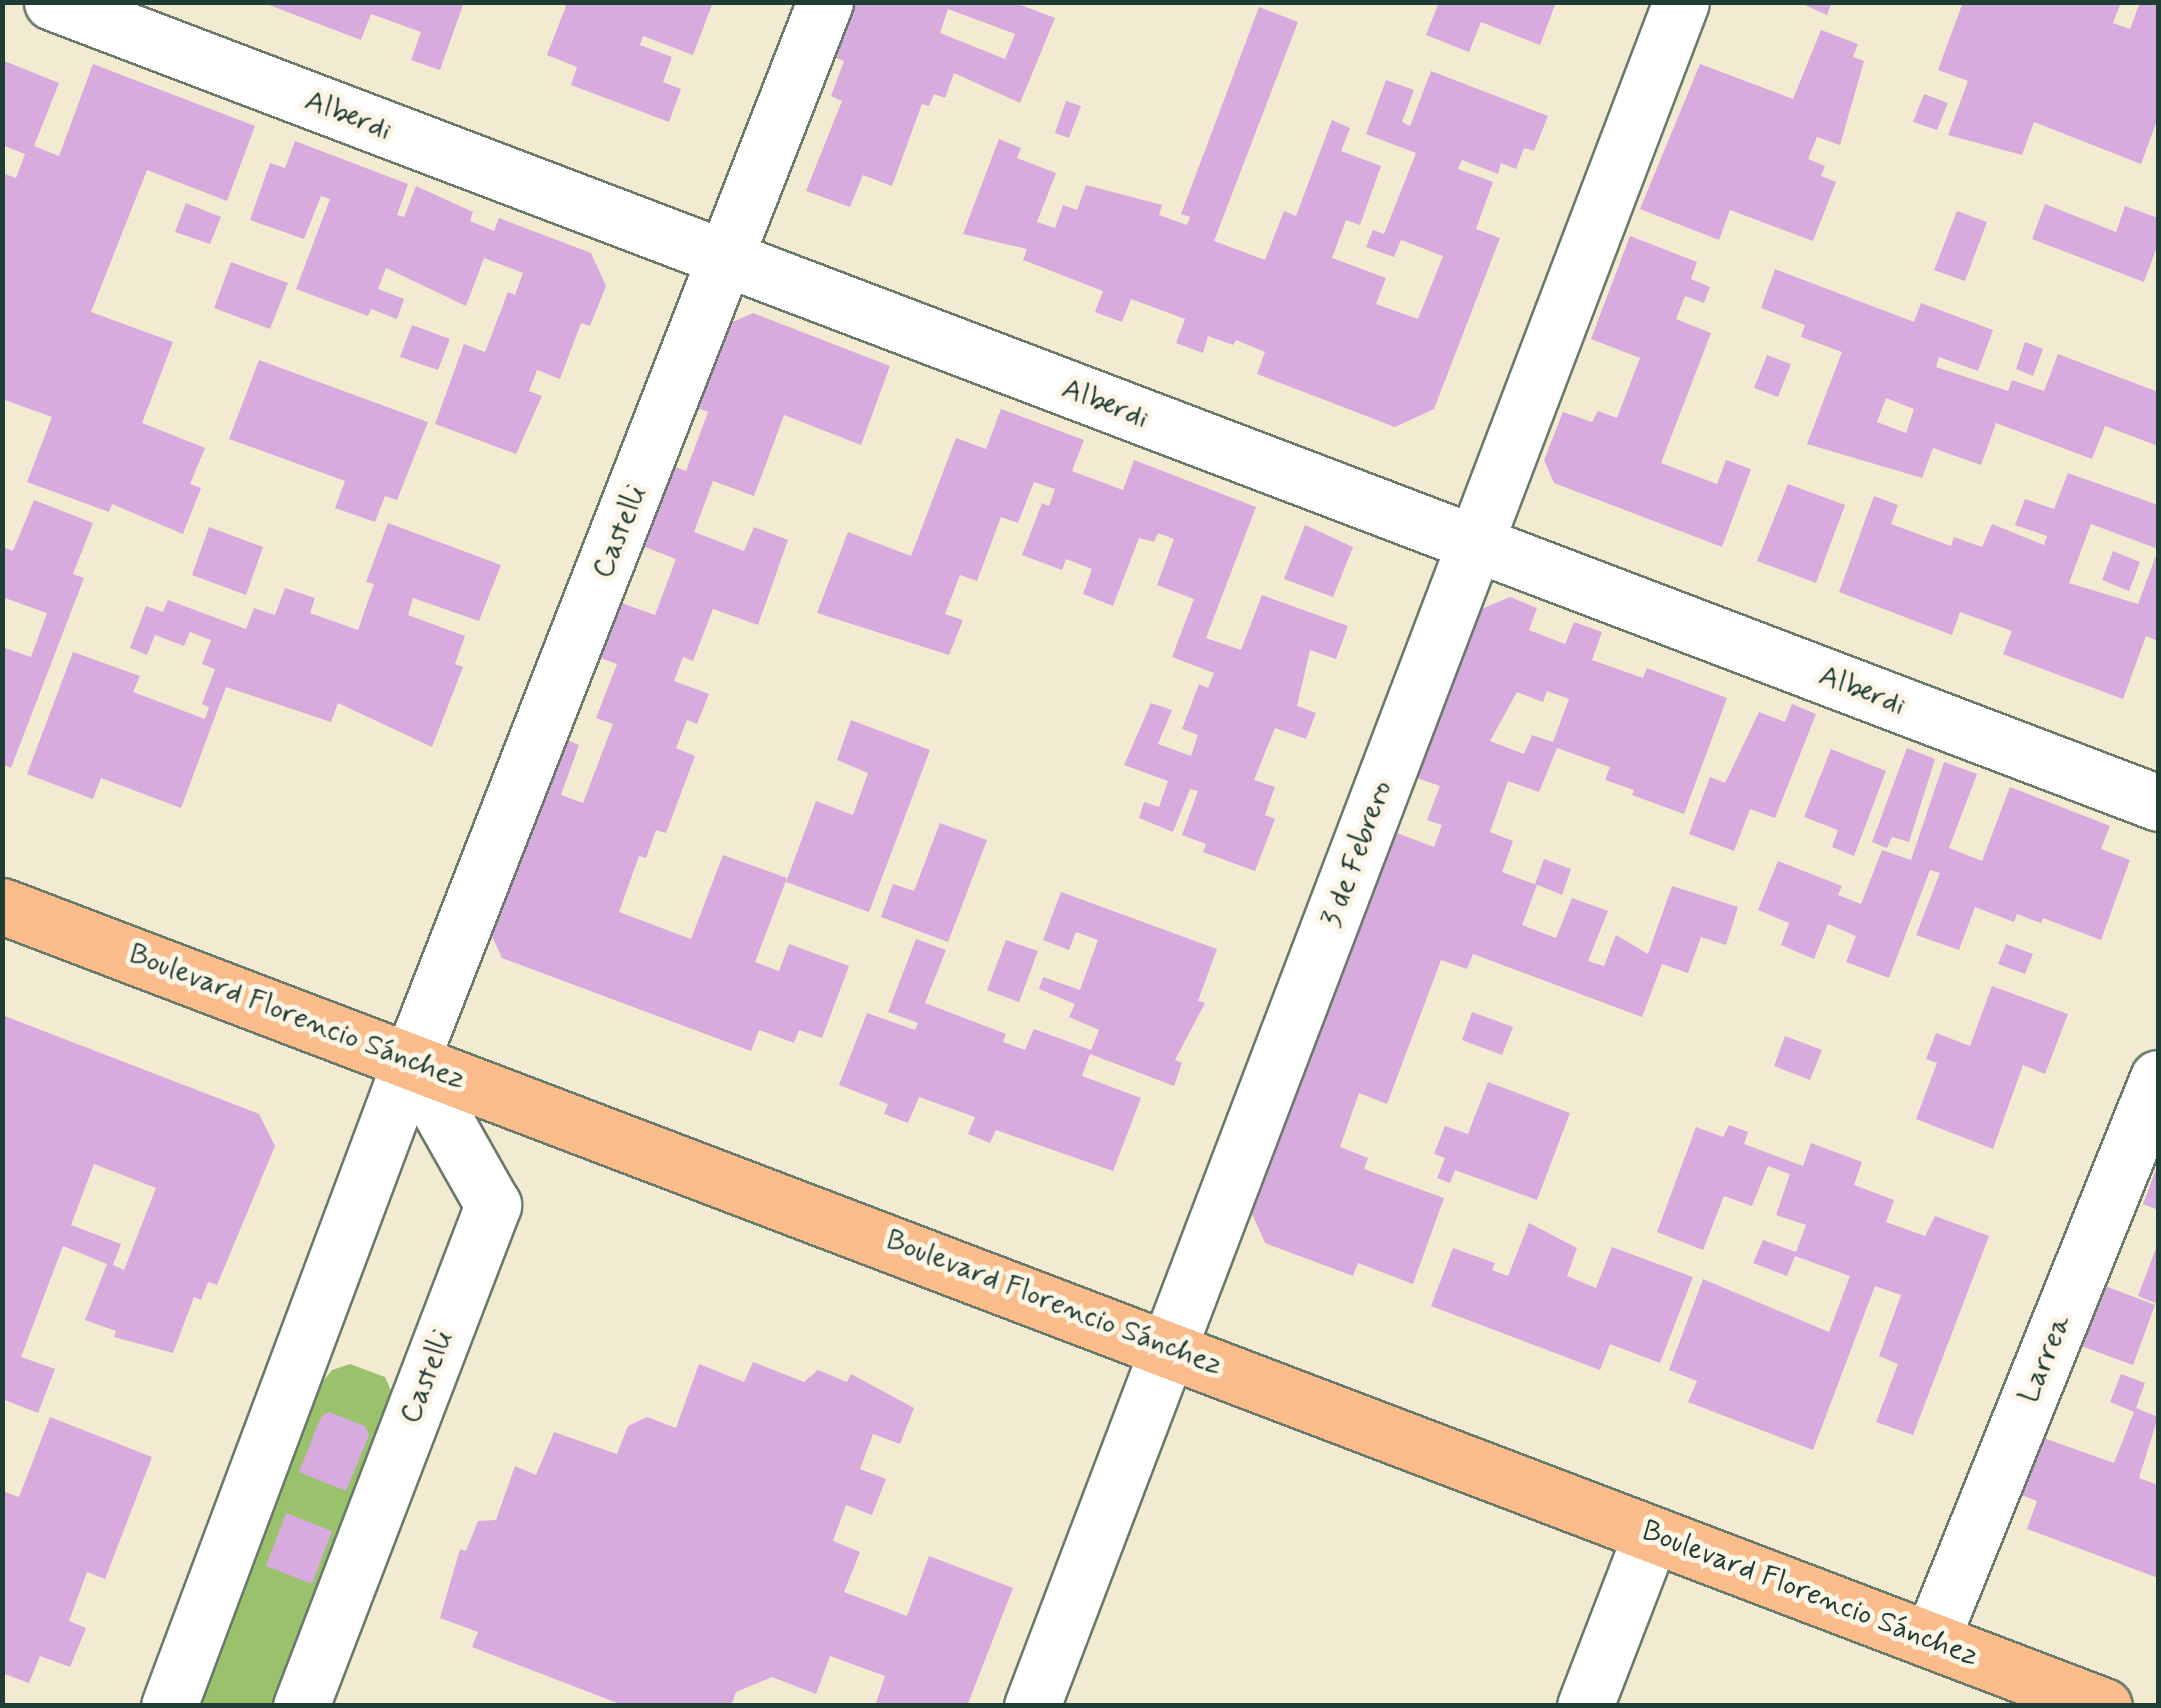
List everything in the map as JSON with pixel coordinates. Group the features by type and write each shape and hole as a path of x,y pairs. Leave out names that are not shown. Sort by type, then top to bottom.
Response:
{"main road":[{"name":"Boulevard Florencio Sánchez","path":"2,906 1173,1348 2104,1706"}],"street":[{"name":"Alberdi","path":"52,2 2158,804"},
{"name":"Castelli","path":"170,1706 411,1060 826,2"},
{"name":"3 de Febrero","path":"1032,1706 1173,1348 1681,2"},
{"name":"Castelli","path":"301,1706 493,1205 411,1060"},
{"name":"Larrea","path":"1931,1640 2158,1078"},
{"path":"1585,1706 1651,1535"}],"green space":[{"path":"350,1364 385,1377 392,1393 279,1705 198,1706 320,1385 332,1370"}],"building":[{"path":"261,2 464,2 440,70 411,60 421,32 371,14 361,40"},
{"path":"557,2 713,2 693,55 643,36 640,45 672,57 663,82 681,89 669,122 571,85 577,67 547,55 566,6"},
{"path":"843,2 1013,2 1055,18 1020,103 954,73 945,98 934,94 929,106 922,104 892,186 863,175 850,207 806,191 842,101 831,96 844,61 824,53","holes":["948,9 1015,34 1005,59 940,33"]},
{"path":"1439,2 1556,2 1540,45 1481,22 1469,52 1426,35"},
{"path":"1798,2 1832,2 1827,15"},
{"path":"1963,2 2121,2 2113,23 2130,29 2140,2 2158,2 2158,118 2141,164 2034,122 2022,155 1948,135 1968,81 1938,70"},
{"path":"1259,7 1298,22 1214,241 1265,260 1284,211 1296,216 1332,120 1350,128 1341,151 1381,166 1360,225 1346,220 1332,258 1386,278 1376,304 1418,319 1443,256 1401,240 1394,257 1366,247 1373,230 1384,234 1416,153 1366,134 1386,80 1414,90 1402,122 1410,126 1431,71 1548,116 1534,151 1524,148 1516,169 1501,163 1498,174 1462,160 1458,169 1493,182 1476,229 1500,238 1434,409 1395,427 1257,374 1265,352 1236,340 1233,345 1208,336 1203,353 1176,343 1185,319 1131,299 1122,322 1095,312 1103,291 1023,260 1027,249 963,234 999,139 1021,148 1017,158 1056,173 1037,222 1055,228 1063,205 1077,210 1086,185 1162,205 1159,215 1187,225 1190,217 1181,214"},
{"path":"1821,30 1858,44 1853,57 1864,61 1840,145 1817,137 1808,159 1825,166 1821,176 1836,182 1813,241 1730,210 1719,240 1640,209 1700,64 1793,99"},
{"path":"2,60 59,83 34,146 59,156 93,64 255,126 227,201 147,170 91,312 173,342 142,423 205,448 190,484 201,488 183,534 112,504 109,512 27,482 52,417 2,399 2,173 16,178 25,154 2,145"},
{"path":"1924,94 1948,103 1937,130 1913,122"},
{"path":"1066,101 1081,106 1069,138 1055,133"},
{"path":"295,141 408,184 397,215 404,217 416,186 473,212 470,221 494,231 499,218 591,253 606,286 590,326 581,323 560,379 537,370 529,391 542,396 516,454 435,424 464,344 485,352 508,292 515,295 523,273 484,258 466,306 386,268 378,289 404,299 397,319 371,309 368,316 296,289 330,199 321,196 304,239 250,220 270,163 285,168"},
{"path":"186,203 221,217 210,244 175,232"},
{"path":"2045,204 2116,232 2125,206 2158,218 2158,244 2144,282 2032,239"},
{"path":"1957,211 1987,222 1965,281 1934,270"},
{"path":"1630,236 1697,262 1691,279 1710,287 1704,303 1685,296 1676,319 1711,333 1661,463 1717,484 1726,460 1751,469 1722,547 1554,483 1544,460 1563,412 1592,422 1598,411 1617,418 1640,358 1591,339"},
{"path":"231,262 288,283 270,329 214,308"},
{"path":"1775,269 1914,322 1921,303 1993,330 1978,371 1939,357 1936,367 2008,391 2012,380 2044,391 2058,354 2158,392 2158,446 2105,426 2092,459 1996,423 1981,465 1933,448 1922,478 1807,444 1842,352 1801,337 1805,325 1761,308","holes":["1886,398 1914,409 1906,433 1877,422"]},
{"path":"753,313 890,366 861,445 784,415 754,496 713,481 694,532 744,551 754,527 788,540 758,625 713,609 693,661 683,657 674,681 709,694 697,724 687,720 676,748 695,756 666,833 656,830 646,858 639,856 619,912 691,939 723,855 787,878 755,962 779,971 789,944 849,966 822,1038 799,1030 794,1043 759,1030 751,1051 502,958 490,932 564,739 579,745 561,795 583,803 613,724 596,718 617,664 595,656 616,601 655,615 676,559 637,544 668,464 686,471 708,412 690,405 719,328"},
{"path":"412,325 450,339 438,370 400,357"},
{"path":"2025,342 2043,349 2033,376 2016,369"},
{"path":"1767,355 1791,364 1778,397 1754,388"},
{"path":"259,360 428,422 397,500 385,496 375,522 335,508 345,481 229,439"},
{"path":"1001,409 1084,440 1072,471 1123,490 1134,460 1256,507 1206,638 1241,650 1262,595 1348,626 1336,659 1310,650 1297,706 1316,713 1306,739 1275,728 1254,780 1275,787 1265,815 1275,819 1255,871 1203,852 1206,844 1182,835 1198,791 1190,789 1173,832 1139,818 1144,802 1159,807 1168,781 1124,765 1151,703 1172,710 1158,744 1191,756 1198,735 1182,729 1199,684 1208,688 1214,673 1172,657 1194,599 1157,585 1174,539 1158,533 1154,542 1139,538 1113,606 1083,594 1092,569 1066,559 1062,570 1022,555 1042,503 1049,506 1055,489 1034,482 1018,523 1001,517 977,581 960,575 945,614 963,620 949,655 817,613 848,532 911,556 956,438 986,449"},
{"path":"2068,473 2158,505 2158,549 2091,524 2069,583 2138,604 2158,550 2158,641 2146,636 2123,699 2003,654 2012,631 1960,612 1952,635 1839,592 1874,496 1898,505 1891,524 1951,546 1954,537 1982,547 1992,524 2044,545 2047,536 2015,525 2025,499 2054,509"},
{"path":"1788,484 1845,505 1816,583 1757,561"},
{"path":"34,500 93,523 73,574 84,578 11,768 2,764 2,647 31,657 47,613 2,597 2,547 13,551"},
{"path":"388,523 501,565 479,621 413,598 408,615 465,636 455,664 463,667 432,747 338,703 331,722 226,687 181,808 101,778 93,799 27,774 73,652 140,676 133,692 205,719 209,707 202,704 215,669 202,664 211,640 190,632 184,646 155,635 147,655 130,648 146,606 163,612 168,600 246,629 254,608 275,615 285,588 315,598 310,613 358,630 374,584 366,582"},
{"path":"1305,525 1353,547 1333,597 1284,579"},
{"path":"209,527 263,547 246,595 192,575"},
{"path":"2113,551 2140,562 2129,591 2102,580"},
{"path":"1510,597 1537,608 1529,630 1565,644 1574,622 1602,632 1592,660 1643,678 1647,668 1727,698 1684,814 1632,795 1634,790 1605,780 1610,767 1557,748 1539,792 1508,781 1490,832 1513,841 1502,872 1537,885 1522,925 1556,938 1572,898 1608,911 1588,961 1604,966 1616,935 1648,954 1672,886 1738,907 1726,945 1701,937 1688,973 1662,964 1642,1017 1473,954 1467,969 1441,960 1387,1104 1359,1093 1340,1147 1368,1158 1364,1169 1444,1198 1413,1284 1358,1263 1353,1276 1265,1243 1252,1214 1397,833 1434,847 1442,825 1427,820 1440,786 1417,778 1479,610","holes":["1547,691 1569,699 1553,742 1532,735 1524,754 1490,741 1517,692 1543,702"]},
{"path":"1792,704 1816,714 1775,818 1750,809 1734,851 1689,834 1710,777 1725,783 1759,712 1785,722"},
{"path":"851,720 930,750 869,912 786,882 816,801 853,815 868,773 837,760"},
{"path":"1907,748 1935,759 1909,842 1892,837 1887,848 1872,842"},
{"path":"1831,749 1886,771 1854,856 1832,847 1838,830 1804,817"},
{"path":"1944,762 1977,774 1949,848 1982,861 2010,787 2110,826 2101,849 2130,860 2101,940 2043,918 2041,923 2017,914 2014,922 1975,907 1959,950 1916,935 1940,873 1930,870 1889,978 1846,962 1856,936 1828,924 1814,959 1781,945 1789,923 1758,910 1778,861 1842,886 1838,895 1861,904 1882,850 1911,860"},
{"path":"940,823 987,840 948,942 881,917 893,884 914,891"},
{"path":"1544,859 1571,869 1562,895 1535,884"},
{"path":"1061,892 1217,949 1198,1001 1205,1003 1175,1060 1182,1063 1174,1086 1090,1054 1082,1076 1141,1098 1113,1171 996,1130 990,1143 968,1134 975,1117 919,1097 908,1123 884,1114 888,1104 839,1085 867,1013 915,1030 918,1023 888,1012 916,939 946,950 925,1003 1006,1034 1003,1042 1025,1050 1034,1029 1091,1050 1099,1030 1069,1017 1075,1004 1039,989 1043,977 1080,990 1098,940 1076,932 1069,950 1043,940"},
{"path":"1006,940 1038,951 1019,1002 987,990"},
{"path":"2006,944 2033,954 2025,974 1998,964"},
{"path":"1992,986 2068,1014 2045,1074 2023,1065 1993,1149 1916,1119 1937,1063 1926,1059 1936,1033 1970,1046"},
{"path":"1472,1012 1513,1027 1502,1055 1462,1040"},
{"path":"2,1015 259,1114 275,1146 217,1285 208,1282 201,1300 194,1297 173,1353 114,1337 116,1331 85,1320 107,1264 63,1246 21,1357 55,1369 38,1413 2,1399","holes":["94,1164 156,1188 124,1270 113,1265 121,1244 71,1225"]},
{"path":"1785,1036 1822,1050 1810,1080 1774,1066"},
{"path":"1488,1082 1570,1113 1537,1200 1455,1170 1450,1183 1437,1178 1445,1158 1434,1154 1445,1126 1468,1134"},
{"path":"1729,1125 1748,1132 1744,1144 1803,1166 1811,1143 1862,1162 1854,1185 1894,1200 1886,1222 1925,1236 1935,1216 1989,1236 1913,1435 1876,1422 1898,1364 1879,1356 1901,1295 1875,1286 1813,1450 1688,1402 1697,1381 1669,1370 1703,1279 1829,1332 1850,1276 1795,1256 1787,1276 1753,1263 1763,1240 1796,1252 1806,1225 1776,1215 1790,1174 1768,1166 1752,1206 1724,1196 1703,1250 1657,1232 1696,1127 1723,1137"},
{"path":"2158,1164 2158,1210 2143,1204"},
{"path":"1529,1223 1577,1248 1567,1276 1596,1288 1612,1247 1693,1277 1660,1363 1610,1344 1600,1370 1431,1306 1453,1248 1495,1263 1492,1270 1508,1276"},
{"path":"2158,1243 2158,1304 2138,1296"},
{"path":"2095,1282 2155,1305 2133,1365 2073,1343"},
{"path":"753,1362 804,1382 818,1370 847,1382 851,1374 914,1408 900,1444 873,1434 860,1469 886,1479 872,1515 846,1505 833,1541 860,1552 844,1592 907,1616 929,1556 1013,1588 967,1706 875,1706 885,1676 830,1656 816,1694 772,1677 736,1692 731,1706 625,1706 472,1647 478,1632 440,1618 460,1549 466,1551 478,1521 496,1520 515,1466 536,1475 554,1432 617,1454 628,1426 647,1417 676,1428 699,1364 744,1382"},
{"path":"2121,1374 2145,1383 2136,1408 2158,1417 2139,1478 2158,1485 2158,1578 2027,1529 2037,1501 2016,1493 2038,1436 2114,1463 2134,1412 2110,1402"},
{"path":"329,1412 365,1426 369,1435 346,1491 299,1472 321,1417"},
{"path":"50,1417 152,1457 105,1579 87,1572 69,1621 86,1628 70,1667 40,1656 29,1683 2,1673 2,1491 19,1497"},
{"path":"286,1513 332,1531 312,1584 266,1566"}]}
